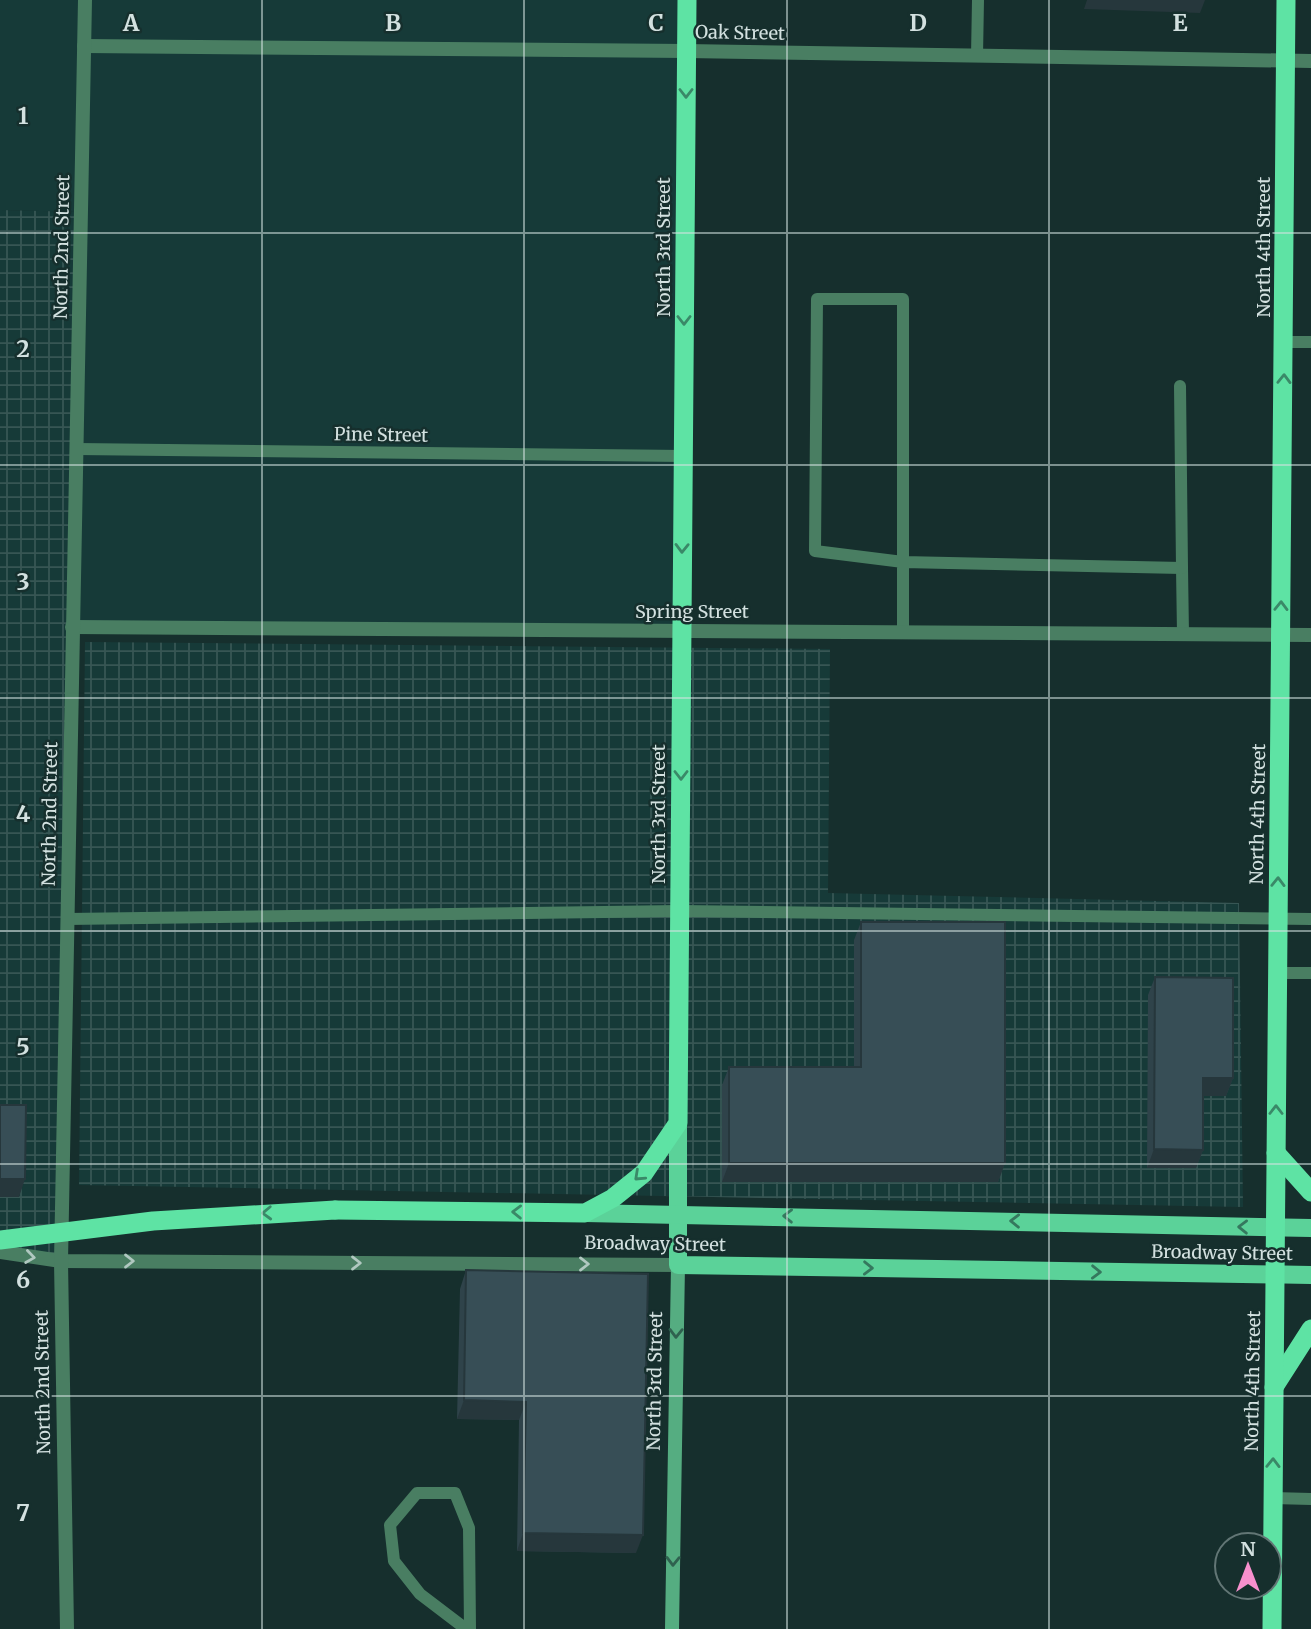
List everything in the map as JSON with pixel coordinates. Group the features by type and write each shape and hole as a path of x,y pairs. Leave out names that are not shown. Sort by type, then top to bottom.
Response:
{"highway":[{"name":"North 3rd Street","path":"678,1122 687,0"},
{"name":"North 4th Street","path":"1272,1629 1286,0"},
{"path":"0,1240 153,1221 335,1210 585,1213 613,1198 644,1173 678,1122"},
{"path":"1276,1153 1311,1192"},
{"path":"1274,1388 1311,1329"}],"main road":[{"name":"North 3rd Street","path":"672,1629 678,1122"},
{"name":"Broadway Street","path":"585,1213 1311,1228"},
{"name":"Broadway Street","path":"677,1265 1311,1275"}],"street":[{"name":"North 2nd Street","path":"67,1629 61,1261 85,0"},
{"name":"Oak Street","path":"84,46 686,51 1311,61"},
{"name":"Spring Street","path":"72,627 1311,635"},
{"name":"Broadway Street","path":"0,1252 61,1261 677,1265"}],"lane":[{"path":"977,56 978,0"},
{"path":"902,633 902,562 902,299 817,299 815,551 902,562 1182,568"},
{"path":"1284,342 1311,342"},
{"path":"1181,386 1183,635"},
{"name":"Pine Street","path":"78,449 683,456"},
{"path":"67,919 680,911 1311,919"},
{"path":"1278,973 1311,973"},
{"path":"417,1493 455,1493 468,1528 468,1629 420,1594 394,1561 390,1525 417,1493"},
{"path":"1273,1498 1311,1499"}],"shaded area":[{"path":"0,0 687,0 682,632 72,627 81,212 0,210"},
{"path":"0,210 82,212 61,1261 0,1252"},
{"path":"85,642 830,649 828,893 1239,903 1243,1207 79,1185"}],"building":[{"path":"861,922 1005,922 1005,1163 729,1163 729,1067 861,1067"},
{"path":"1155,977 1233,978 1233,1078 1203,1078 1203,1150 1154,1149"},
{"path":"0,1105 26,1105 25,1179 0,1179"},
{"path":"466,1270 648,1274 643,1535 523,1533 526,1402 464,1400"}]}
